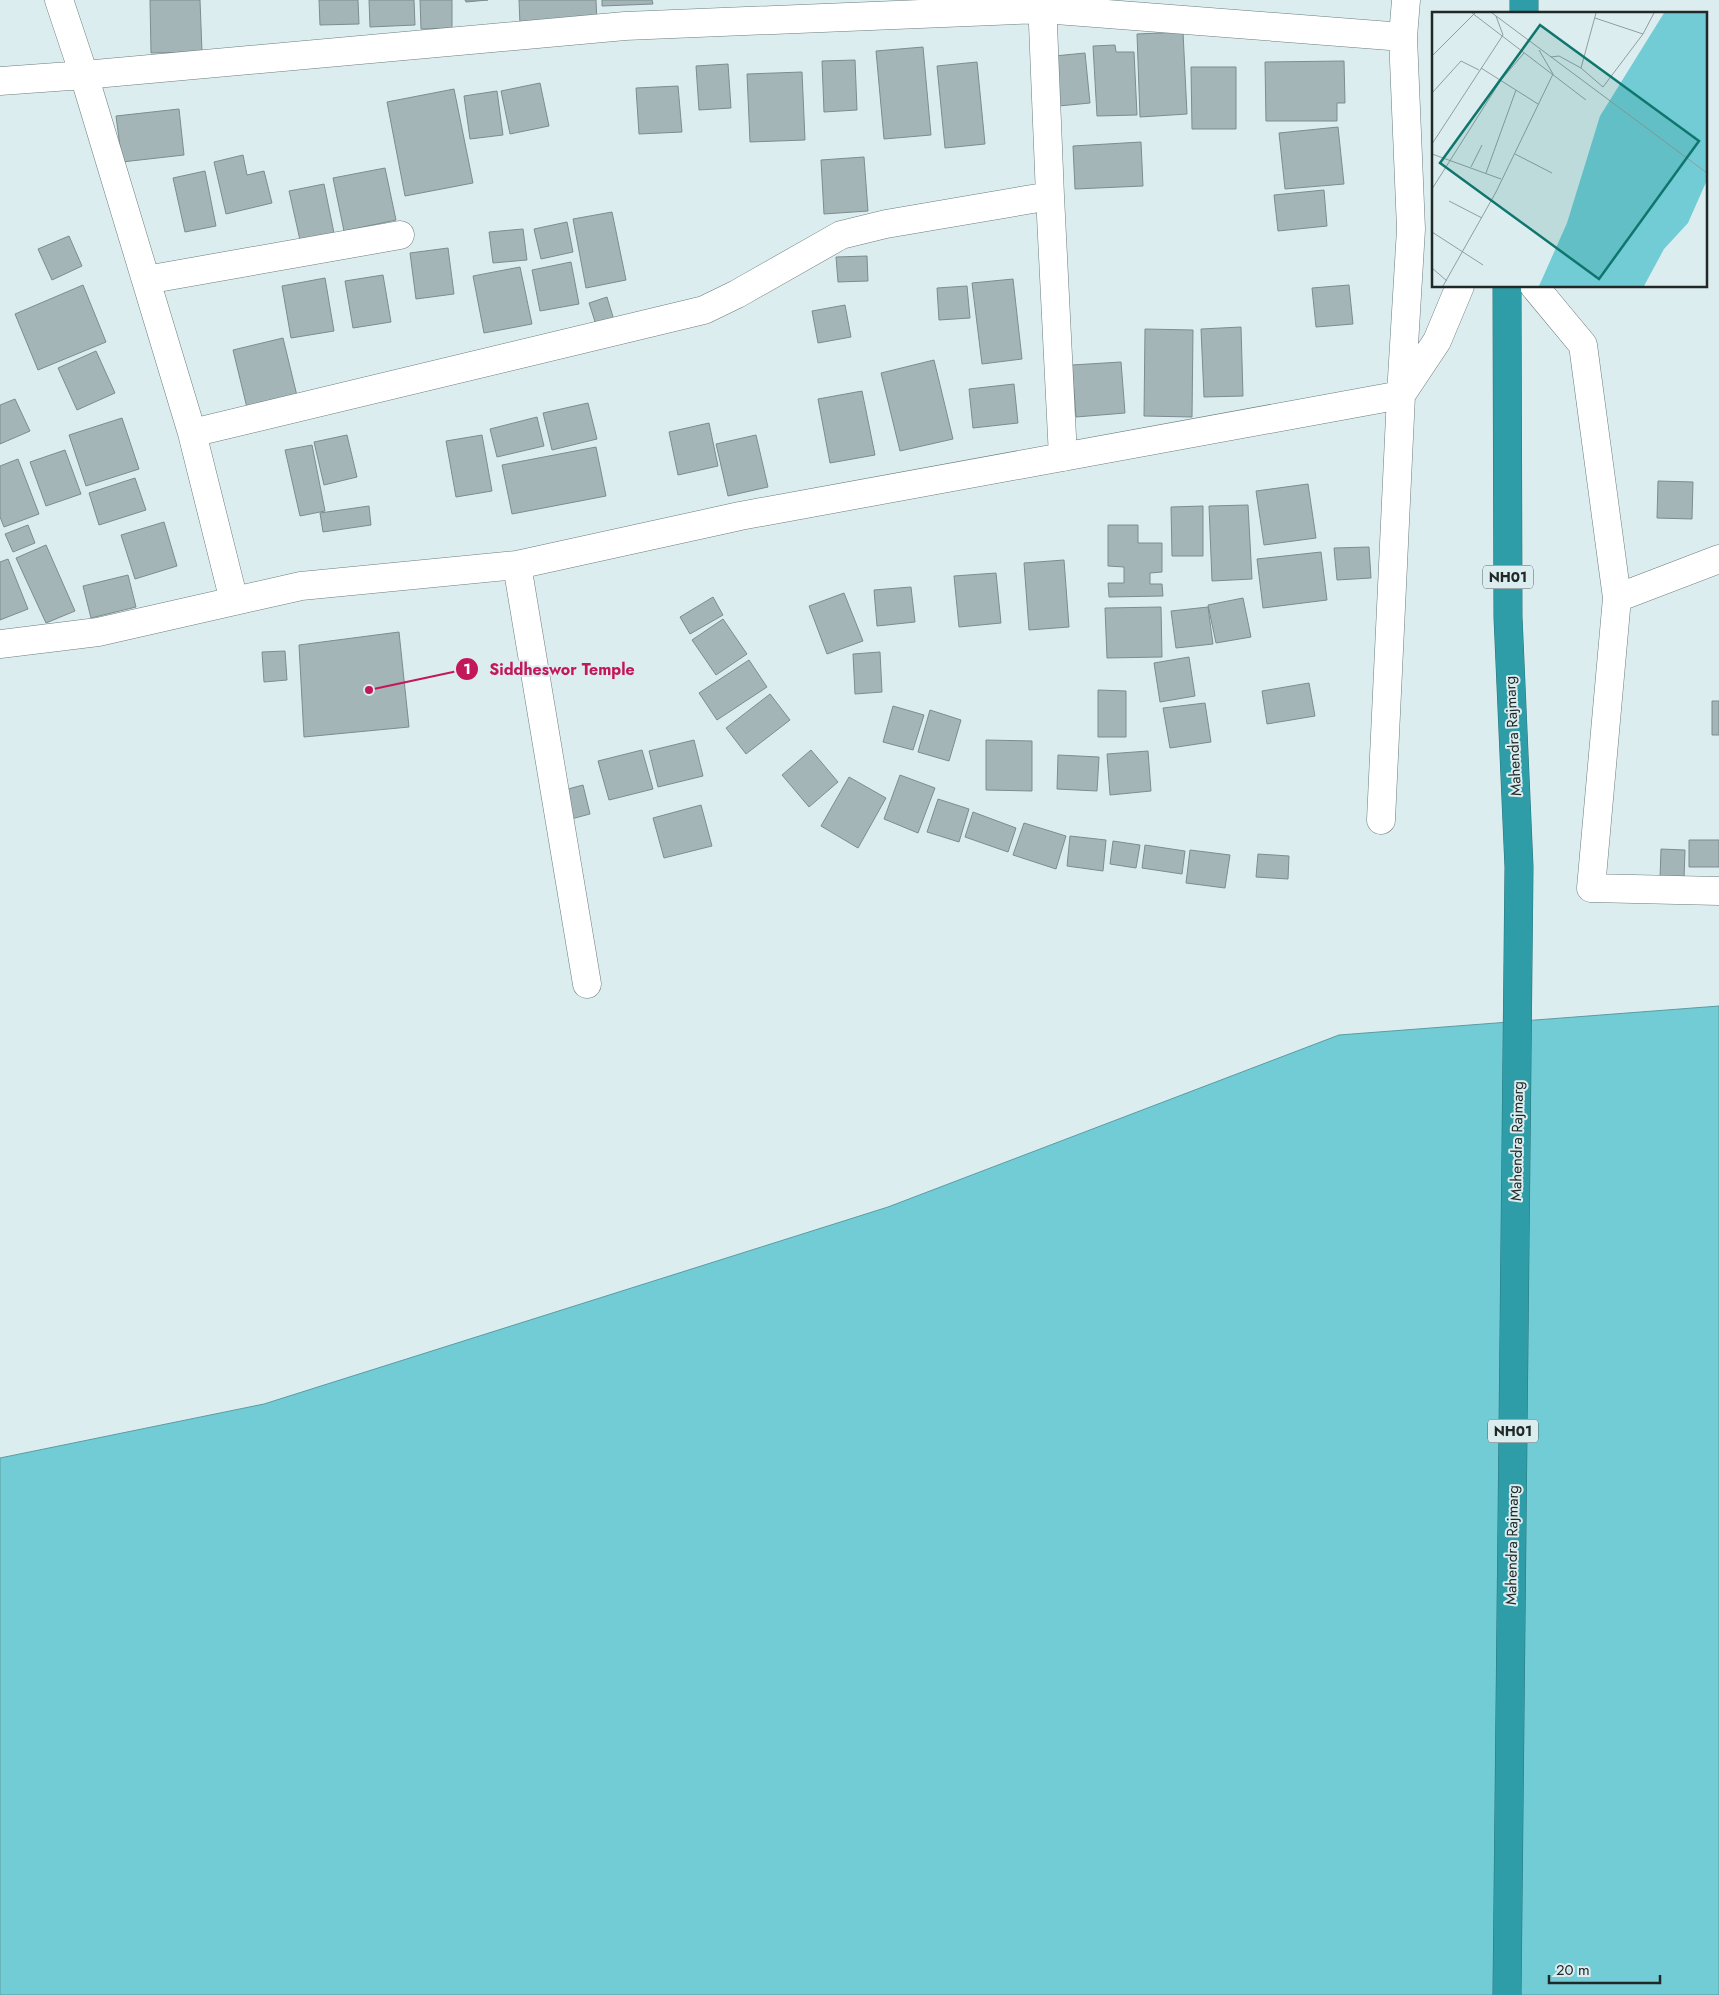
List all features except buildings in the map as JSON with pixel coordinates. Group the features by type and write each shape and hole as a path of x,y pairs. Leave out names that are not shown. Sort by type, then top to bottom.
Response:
{"highway":[{"name":"Mahendra Rajmarg","path":"1507,288 1508,617 1519,867 1507,1995"}],"street":[{"path":"59,0 84,75 192,433 234,601"},
{"path":"1381,820 1401,395 1411,229 1403,37 1406,0"},
{"path":"1042,5 1064,457"},
{"path":"0,81 625,26 1042,5 1403,37"},
{"path":"192,433 704,310 737,294 841,235 886,224 1050,196"},
{"path":"146,280 400,235"},
{"path":"0,644 98,632 301,586 517,565 740,516 1401,395 1438,341 1459,288"},
{"path":"1536,288 1583,345 1617,598 1591,888 1719,891"},
{"path":"1617,598 1719,560"},
{"path":"517,565 587,984"}],"water":[{"path":"1719,1006 1719,1995 0,1995 0,1458 264,1404 888,1207 1339,1035"}],"place":[{"name":"Siddheswor Temple","path":"369,690"}]}
